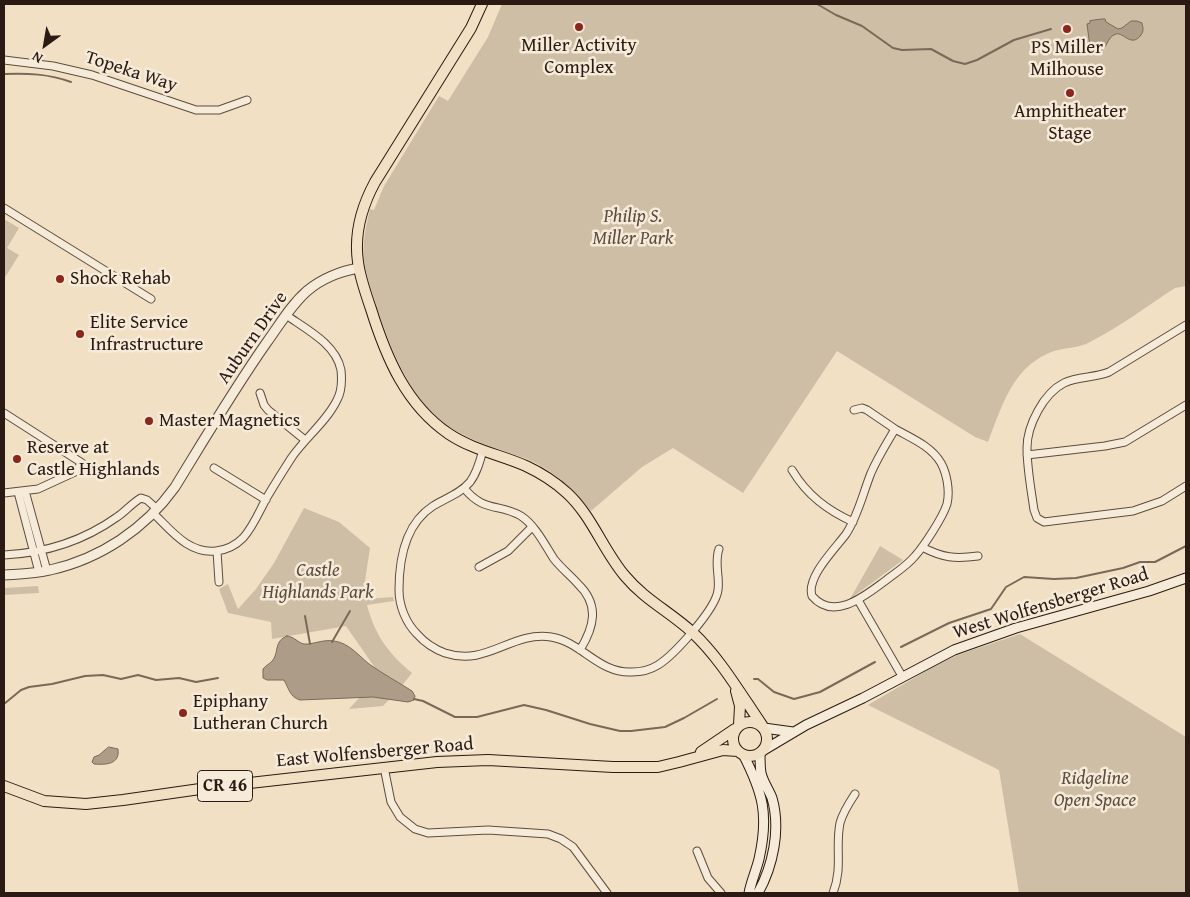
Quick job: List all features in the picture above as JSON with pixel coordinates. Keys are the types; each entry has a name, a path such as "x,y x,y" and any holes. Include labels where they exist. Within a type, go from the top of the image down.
{"main road":[{"path":"482,4 468,32 371,189 364,207 357,248 359,268 377,328 386,352 404,388 421,409 442,428 461,441 533,469 560,487 584,513 617,566 629,581 641,593 692,632 719,662 763,726 768,739 762,752 761,773 772,799 775,827 772,856 758,893"},
{"name":"Auburn Drive","path":"4,575 43,572 80,561 101,552 123,539 155,511 175,487 248,370 300,298 315,285 331,276 359,268"},
{"name":"West Wolfensberger Road","path":"762,752 793,732 872,694 902,676 954,650 1016,628 1156,589 1186,578"},
{"path":"732,681 740,706 733,741 756,780 763,808 761,851 749,893"},
{"path":"737,727 750,721 763,726 793,732"},
{"name":"East Wolfensberger Road","path":"692,758 737,727"},
{"name":"East Wolfensberger Road","path":"4,786 44,800 91,804 214,787 440,761 488,760 639,767 679,762 723,750 740,753"},
{"path":"740,753 752,756 762,752"}],"street":[{"name":"Topeka Way","path":"4,60 53,66 92,75 196,110 219,110 247,100"},
{"path":"4,208 151,299"},
{"path":"4,555 42,551 67,544 92,533 117,517 141,498 147,500 184,543 203,551 216,551 229,547 244,536 291,459 336,403 340,391 341,370 330,348 286,315"},
{"path":"1186,325 1109,372 1069,381 1056,388 1045,399 1036,416 1028,440 1027,455 1034,510 1037,518 1044,522 1133,511 1162,501 1186,486"},
{"path":"260,393 268,410 306,440"},
{"path":"1027,455 1125,442 1186,405"},
{"path":"854,410 862,408 867,410 895,429 916,440 934,454 945,471 948,493 947,504 922,547 908,563 858,600 840,606 826,606 815,600 810,592 810,587 819,570 848,532 876,463 895,429"},
{"path":"4,413 82,463 75,472 38,489 4,493"},
{"path":"483,450 475,474 464,488 452,497 433,506 422,515 406,538 403,550 399,596 404,615 420,638 448,654 463,656 485,654 514,642 536,637 557,639 580,650 612,670 642,671 662,662 708,613 718,596 719,585 716,563 719,549"},
{"path":"214,468 266,500"},
{"path":"792,470 798,480 824,507 853,522"},
{"path":"464,488 481,504 512,512 523,518 532,526 563,570 582,588 591,604 593,619 592,626 580,650"},
{"path":"22,492 42,551 43,572"},
{"path":"22,492 34,552 43,572"},
{"path":"479,567 508,551 532,526"},
{"path":"922,547 939,556 954,558 978,556"},
{"path":"216,551 218,582"},
{"path":"858,600 902,676"},
{"path":"384,767 391,802 400,817 415,829 428,832 488,830 548,834 561,839 573,847 607,893"},
{"path":"833,893 839,877 841,821 844,811 855,794"},
{"path":"697,851 708,878 721,893"}],"green space":[{"name":"Philip S. Miller Park","path":"502,4 1186,4 1186,286 1175,288 1123,323 1090,342 1054,351 1036,360 1017,379 1010,390 988,442 975,437 837,351 743,493 673,448 642,467 591,511 570,488 537,463 464,436 440,420 427,407 415,392 396,358 376,305 365,267 364,242 370,209 374,210 384,186 439,96 448,101 488,37"},
{"path":"4,219 19,228 7,248 19,255 4,279"},
{"name":"Castle Highlands Park","path":"304,508 339,522 370,548 365,581 366,599 393,597 394,601 367,605 370,616 383,643 412,673 383,706 349,709 380,675 346,626 272,639 271,622 228,613 219,589 228,584 238,609 256,589 274,563"},
{"path":"880,546 903,560 850,599"},
{"path":"38,586 39,593 4,595 4,588"},
{"name":"Ridgeline Open Space","path":"1020,634 1186,737 1186,893 1019,893 999,770 868,705 957,655"}],"shaded area":[{"path":"1105,19 1106,22 1118,29 1131,21 1137,21 1142,23 1143,32 1134,40 1116,34 1110,38 1103,49 1096,53 1090,47 1087,24 1090,21"},
{"path":"287,636 304,644 330,641 344,644 374,668 412,691 415,696 414,700 408,702 373,697 297,699 290,692 284,680 267,680 263,678 263,669 275,657 278,643"},
{"path":"109,747 118,749 115,761 108,764 94,764 92,762 94,757"}],"waterway":[{"path":"817,4 836,15 862,26 893,48 902,50 931,49 953,61 965,64 977,60 1014,40 1051,29"},
{"path":"4,93 4,74 55,77 71,82"},
{"path":"901,647 949,623 991,609 1006,587 1024,577 1076,578 1123,568 1140,562 1155,562 1186,546"},
{"path":"332,642 350,611"},
{"path":"305,616 310,644"},
{"path":"754,679 758,679 774,692 794,699 820,692 875,662"},
{"path":"4,704 21,690 29,687 85,676 103,675 121,679 138,675 156,680 179,678 196,682 218,678"},
{"path":"414,699 423,701 455,717 477,717 524,705 620,731 665,727 717,699"}],"place":[{"name":"Miller Activity Complex","path":"579,27"},
{"name":"PS Miller Milhouse","path":"1067,29"},
{"name":"Amphitheater Stage","path":"1070,93"},
{"name":"Shock Rehab","path":"60,279"},
{"name":"Elite Service Infrastructure","path":"80,334"},
{"name":"Master Magnetics","path":"149,421"},
{"name":"Reserve at Castle Highlands","path":"17,459"},
{"name":"Epiphany Lutheran Church","path":"183,713"}]}
